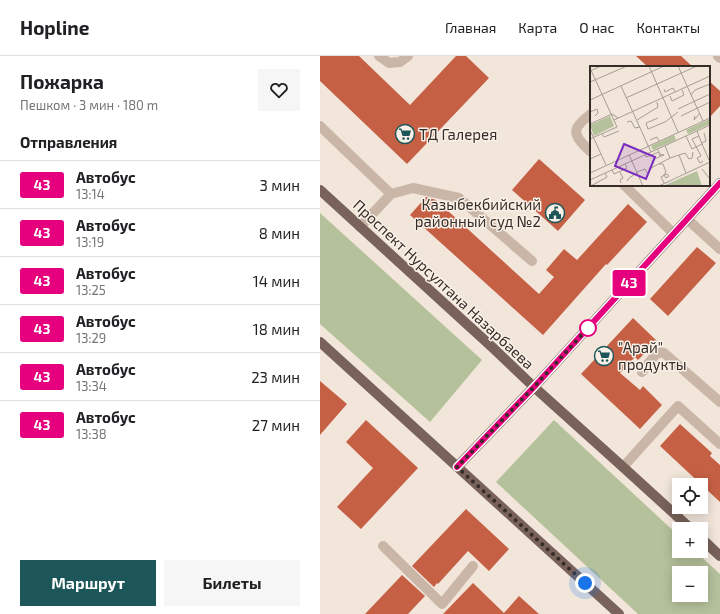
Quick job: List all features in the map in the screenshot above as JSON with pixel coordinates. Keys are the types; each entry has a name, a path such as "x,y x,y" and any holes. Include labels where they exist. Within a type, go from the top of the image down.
{"main road":[{"path":"457,467 534,387 720,183"},
{"name":"Проспект Нурсултана Назарбаева","path":"320,190 683,522"},
{"path":"320,342 619,614"},
{"path":"708,545 720,556"}],"lane":[{"path":"379,56 389,63 400,62 408,56"},
{"path":"590,115 577,128 576,133 580,141 590,151"},
{"path":"320,126 392,194"},
{"path":"625,186 674,234"},
{"path":"360,227 392,194 413,188 459,198 532,261"},
{"path":"687,219 720,249"},
{"path":"642,372 655,355 664,353 720,402"},
{"path":"624,467 678,406 720,444"},
{"path":"383,546 442,604 473,566"}],"green space":[{"path":"320,213 482,360 430,422 320,324"},
{"path":"554,420 672,530 672,558 703,558 720,574 720,614 638,614 496,482"}],"building":[{"name":"ТД Галерея","path":"320,56 359,56 410,105 456,56 466,56 489,78 407,164 320,81"},
{"path":"636,56 681,56 692,66 647,66"},
{"path":"710,82 720,91 720,106 710,117"},
{"path":"539,159 585,200 558,231 512,190"},
{"path":"426,197 436,200 539,294 554,277 546,270 564,249 577,260 628,204 647,222 607,265 606,264 543,335 410,215"},
{"path":"697,247 716,263 668,316 650,299"},
{"path":"633,318 657,341 638,360 635,357 620,373 640,390 643,386 662,405 640,429 581,374"},
{"path":"320,381 347,404 320,435"},
{"path":"366,420 418,468 361,529 337,507 373,468 346,442"},
{"path":"680,424 712,453 710,456 720,465 720,502 708,491 708,478 694,478 660,446"},
{"path":"466,509 509,549 489,571 468,551 434,587 412,566"},
{"path":"402,575 425,596 408,614 365,614"},
{"path":"473,583 504,613 519,596 539,614 443,614"}],"bus line":[{"name":"43","path":"457,467 534,387 720,183"}],"place":[{"name":"ТД Галерея","path":"405,134"},
{"name":"Казыбекбийский районный суд №2","path":"555,213"},
{"name":"\"Арай\" продукты","path":"604,356"}],"route":[{"path":"585,583 457,467 588,328"}]}
